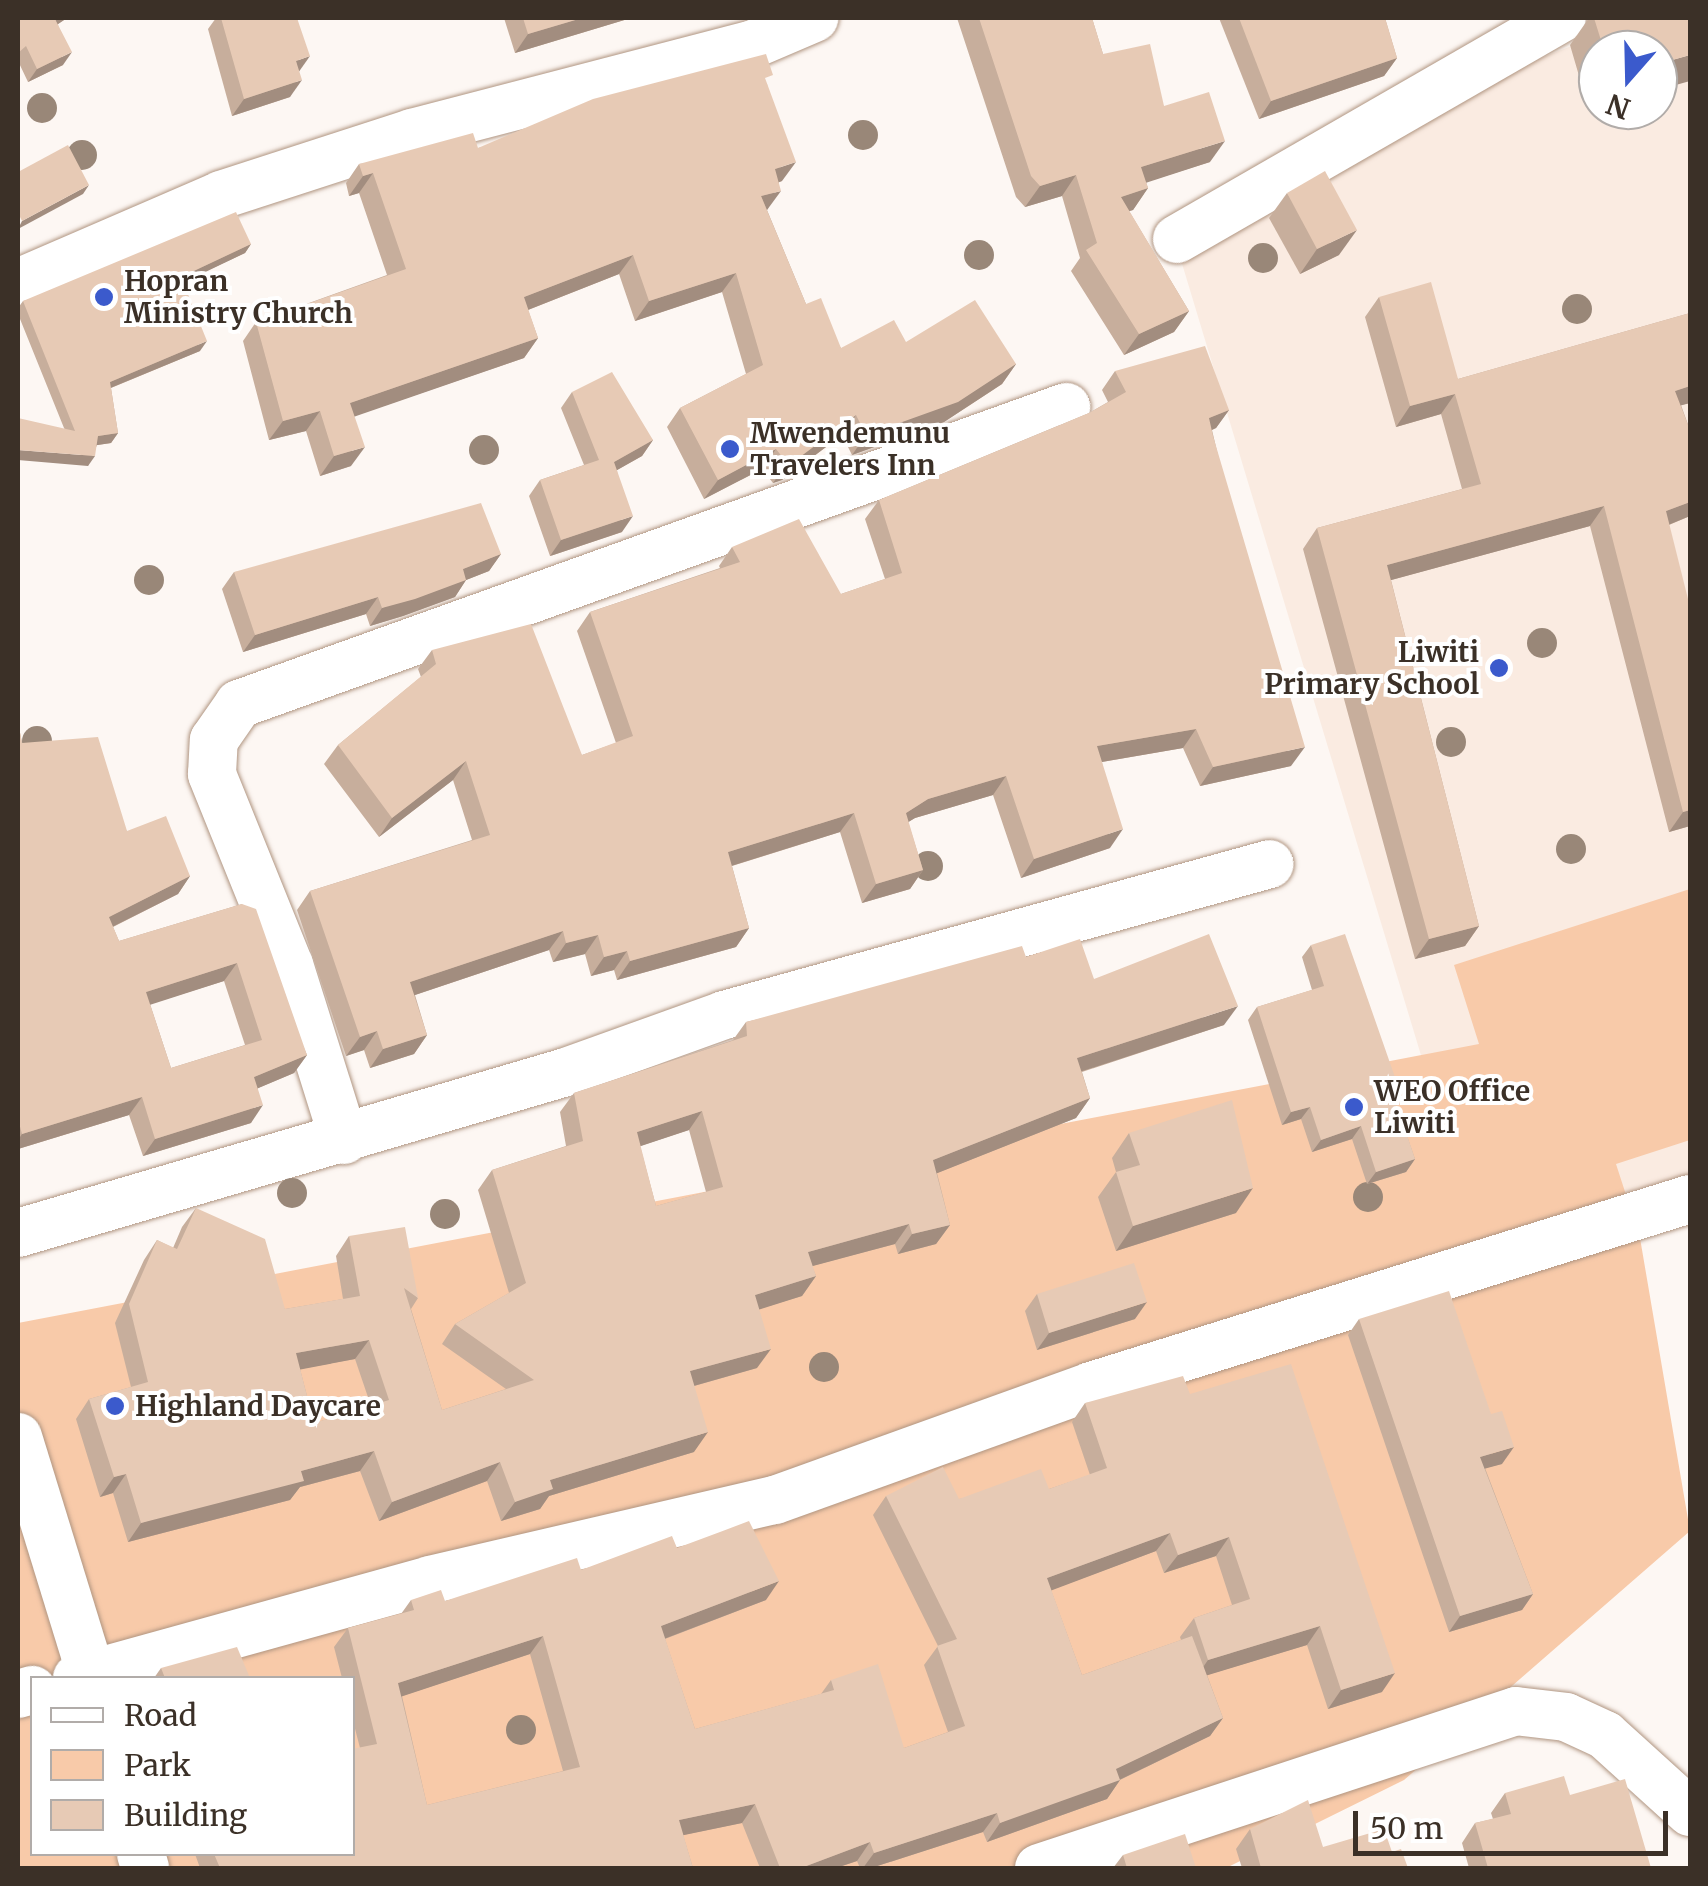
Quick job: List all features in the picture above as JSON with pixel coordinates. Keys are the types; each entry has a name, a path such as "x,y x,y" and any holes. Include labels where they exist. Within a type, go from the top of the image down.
{"street":[{"path":"18,284 221,195 412,133 750,45 814,18"},
{"path":"1177,239 1562,18"},
{"path":"344,1140 289,965 212,774 214,740 238,704 1066,407"},
{"path":"18,1232 344,1140 724,1015 1270,864"},
{"path":"90,1676 430,1580 774,1500 1091,1386 1690,1199"},
{"path":"18,1437 86,1676"},
{"path":"1040,1868 1516,1711 1566,1717 1605,1735 1690,1812"}],"shaded area":[{"name":"Liwiti Primary School","path":"1642,18 1690,18 1690,1181 1566,1218 1452,1158 1180,257 1526,64 1578,43 1578,130 1678,130 1678,30 1612,30"}],"green space":[{"path":"1690,889 1690,1140 1616,1164 1640,1238 1690,1531 1404,1780 1226,1868 18,1868 18,1323 1479,1044 1454,965"}],"building":[{"path":"18,18 58,18 55,19 72,52 37,69 26,46 18,53"},
{"path":"221,18 297,18 310,56 296,61 302,80 244,99"},
{"path":"523,18 582,18 528,34"},
{"path":"979,18 1092,18 1103,54 1150,44 1164,106 1209,92 1225,141 1141,167 1148,188 1121,197 1189,311 1139,334 1086,250 1097,243 1076,175 1040,186 1031,176"},
{"path":"1239,18 1385,18 1397,58 1271,101"},
{"path":"1594,18 1690,18 1690,55 1678,58 1678,30 1598,30"},
{"path":"766,54 773,75 765,78 796,162 775,169 781,191 761,196 806,304 821,298 841,348 894,320 906,342 975,300 1016,364 958,402 866,435 856,415 796,460 787,463 776,449 718,480 680,408 763,365 736,273 649,301 633,255 524,297 538,338 350,403 365,447 334,456 320,411 283,421 256,322 406,269 373,173 363,176 359,164 473,133 478,148 593,99"},
{"path":"68,145 89,185 22,221 18,213 18,172"},
{"path":"1325,171 1357,230 1317,249 1287,193"},
{"path":"236,212 251,244 181,277 207,341 110,382 118,433 98,436 95,456 18,450 18,418 75,431 23,301"},
{"path":"1431,282 1458,379 1690,313 1690,386 1675,391 1690,430 1690,502 1666,511 1690,607 1690,810 1683,812 1604,506 1387,565 1479,926 1429,939 1317,528 1481,484 1455,394 1410,406 1379,297"},
{"path":"1205,346 1229,410 1209,418 1213,436 1305,747 1213,767 1196,729 1097,746 1123,829 1034,859 1006,776 928,799 906,813 923,870 876,884 854,813 728,852 749,928 630,961 627,951 604,957 598,935 566,943 563,931 410,982 427,1035 383,1049 377,1031 360,1037 310,891 490,835 466,761 392,818 338,745 436,664 432,650 531,624 582,755 633,736 590,612 740,562 732,547 799,519 841,594 902,573 879,500 1089,413 1126,392 1115,371"},
{"path":"612,372 653,440 614,462 633,516 561,540 540,480 599,460 572,392"},
{"path":"481,503 501,554 463,569 466,580 382,608 378,597 255,635 234,572"},
{"path":"18,722 22,743 98,737 127,831 166,816 190,876 109,917 119,941 242,904 256,909 307,1055 254,1077 263,1105 155,1139 142,1097 22,1134 18,1119","holes":["237,963 262,1040 171,1068 146,992"]},
{"path":"1209,934 1238,1006 1077,1058 1090,1098 933,1160 950,1225 912,1234 909,1224 808,1252 816,1276 755,1295 771,1349 690,1371 708,1432 550,1480 553,1489 515,1502 500,1462 392,1502 374,1451 301,1471 304,1481 141,1523 126,1474 114,1477 89,1399 148,1382 129,1304 157,1240 177,1249 196,1208 265,1239 285,1309 360,1296 349,1236 405,1227 418,1298 404,1288 442,1410 534,1380 455,1324 526,1283 492,1170 583,1141 574,1093 747,1036 746,1022 1022,946 1026,957 1080,939 1094,979","holes":["702,1111 723,1187 656,1206 637,1132","369,1340 389,1400 314,1423 296,1353"]},
{"path":"1345,934 1404,1103 1397,1105 1415,1159 1376,1172 1361,1126 1321,1140 1310,1107 1291,1112 1257,1007 1324,986 1311,945"},
{"path":"1232,1100 1253,1188 1133,1226 1116,1172 1140,1165 1129,1133"},
{"path":"1134,1263 1147,1302 1049,1333 1037,1294"},
{"path":"1449,1291 1491,1414 1502,1411 1514,1447 1480,1457 1533,1594 1460,1616 1359,1319"},
{"path":"1291,1364 1395,1673 1341,1690 1320,1626 1208,1660 1194,1618 1250,1599 1229,1537 1178,1555 1170,1533 1047,1578 1082,1675 1192,1636 1223,1718 1116,1769 1120,1780 1000,1823 997,1813 874,1853 870,1842 801,1868 780,1868 755,1804 679,1820 693,1868 220,1868 215,1856 355,1856 355,1748 377,1744 348,1628 414,1610 411,1600 441,1590 445,1601 577,1558 581,1570 672,1536 677,1548 749,1521 779,1581 661,1626 695,1729 834,1690 831,1680 878,1664 904,1748 965,1726 937,1646 957,1639 886,1496 943,1467 959,1499 1041,1469 1049,1489 1107,1468 1085,1403 1183,1376 1190,1394","holes":["543,1636 580,1767 427,1805 398,1683"]},
{"path":"237,1647 249,1676 164,1676 161,1668"},
{"path":"1564,1776 1570,1795 1625,1779 1651,1868 1488,1868 1475,1823 1511,1814 1505,1793"},
{"path":"1308,1800 1323,1847 1384,1829 1392,1852 1401,1849 1408,1868 1261,1868 1250,1829"},
{"path":"1185,1834 1196,1868 1127,1868 1123,1855"}],"place":[{"name":"Hopran Ministry Church","path":"104,297"},
{"name":"Mwendemunu Travelers Inn","path":"730,449"},
{"name":"Liwiti Primary School","path":"1499,668"},
{"name":"WEO Office Liwiti","path":"1354,1107"},
{"name":"Highland Daycare","path":"115,1406"}]}
